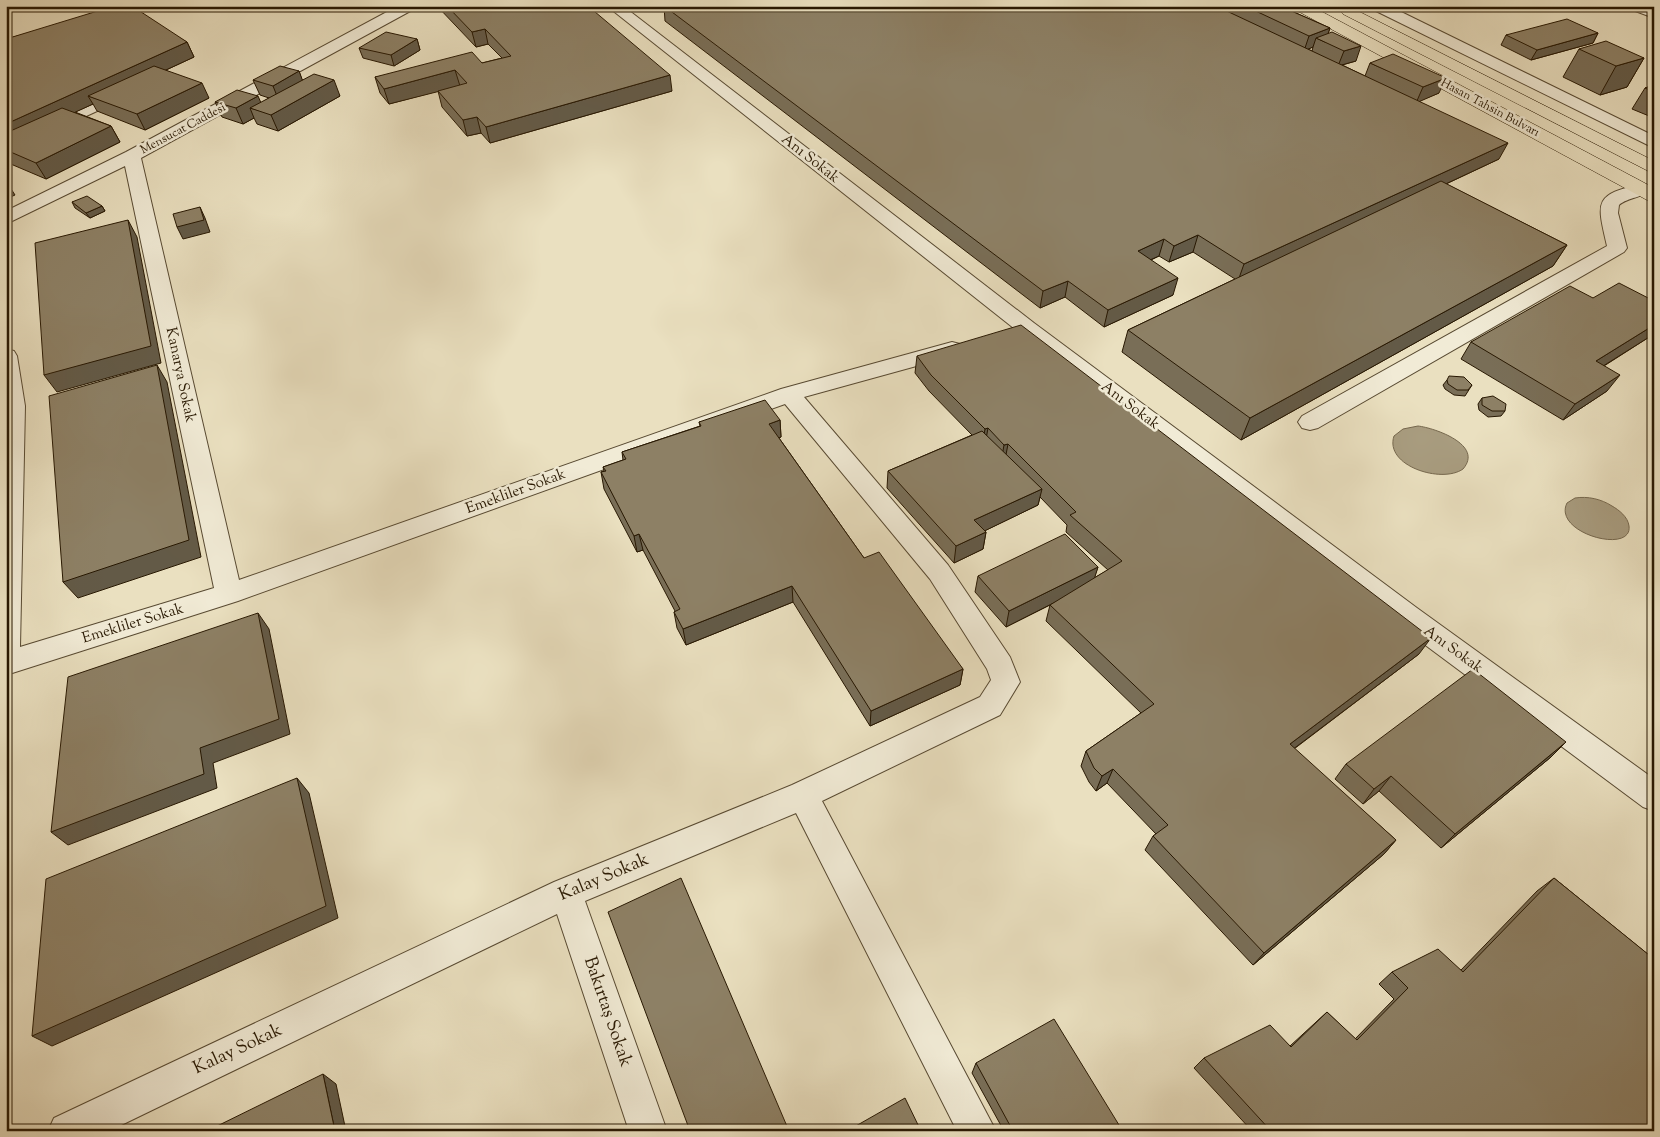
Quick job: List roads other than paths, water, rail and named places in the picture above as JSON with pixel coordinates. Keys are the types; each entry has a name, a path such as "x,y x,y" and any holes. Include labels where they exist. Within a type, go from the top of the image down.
{"main road":[{"name":"Hasan Tahsin Bulvarı","path":"1300,6 1647,192"},
{"name":"Hasan Tahsin Bulvarı","path":"1339,6 1654,168"}],"street":[{"name":"Mensucat Caddesi","path":"6,218 132,156 410,6"},
{"name":"Anı Sokak","path":"614,6 1027,328 1407,616 1654,797"},
{"path":"1377,6 1654,143"},
{"path":"1635,6 1654,14"},
{"path":"6,148 147,82"},
{"name":"Kanarya Sokak","path":"132,156 229,594"},
{"path":"1310,422 1617,248 1609,213 1610,203 1617,197 1647,192"},
{"path":"998,336 1027,328"},
{"name":"Emekliler Sokak","path":"6,663 229,594 789,394 970,344"},
{"path":"6,356 14,406 6,654"},
{"name":"Kalay Sokak","path":"67,1131 566,893 803,795 990,706 1006,682 1000,665 939,572 789,394"},
{"path":"803,795 977,1131"},
{"name":"Bakırtaş Sokak","path":"566,893 648,1131"}]}
